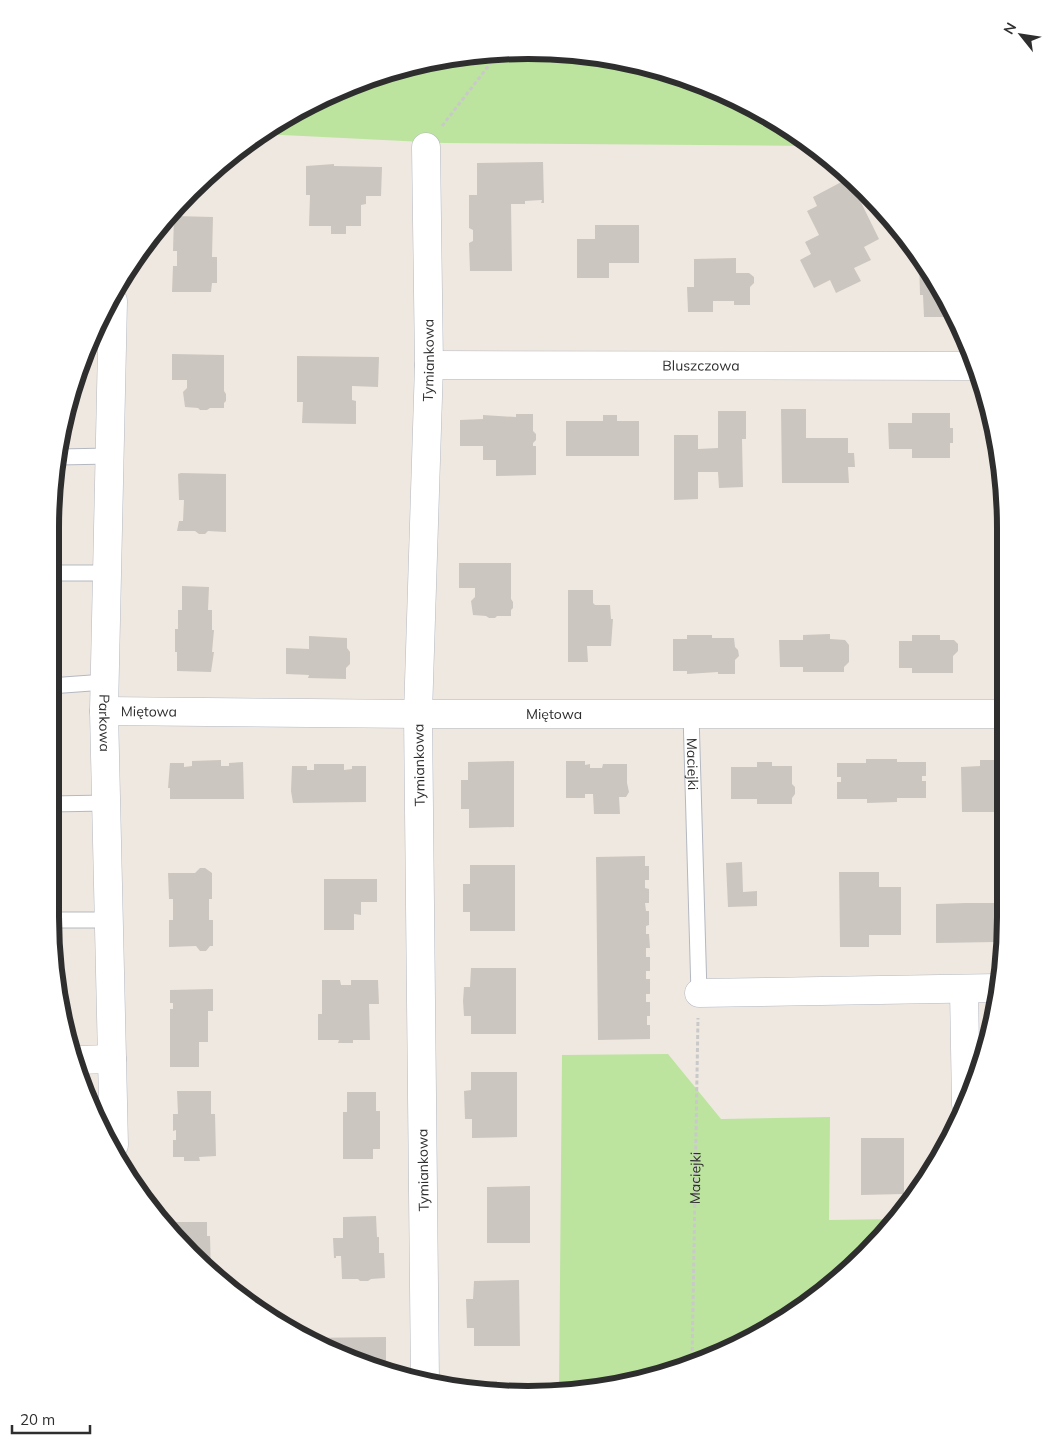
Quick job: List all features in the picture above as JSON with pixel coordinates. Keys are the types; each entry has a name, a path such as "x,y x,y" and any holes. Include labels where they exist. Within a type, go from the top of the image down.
{"street":[{"name":"Tymiankowa","path":"425,1374 418,714 429,365 426,147"},
{"name":"Parkowa","path":"110,315 104,341 110,456 104,711 114,1137"},
{"name":"Bluszczowa","path":"429,365 968,366"},
{"name":"Miętowa","path":"104,711 418,714 997,714"},
{"path":"699,993 991,988"},
{"path":"964,990 966,1086"},
{"path":"82,1060 112,1059"}],"lane":[{"path":"65,457 110,456"},
{"path":"59,573 107,573"},
{"path":"59,685 105,682"},
{"name":"Maciejki","path":"691,714 699,993"},
{"path":"59,804 106,803"},
{"path":"59,920 109,920"}],"path":[{"path":"426,147 493,60"},
{"name":"Maciejki","path":"692,1356 699,993"}],"green space":[{"path":"528,59 559,60 620,68 679,84 708,94 736,107 800,146 444,143 273,135 320,107 348,94 407,75 467,63"},
{"path":"668,1054 721,1119 830,1117 829,1220 887,1219 860,1249 814,1289 789,1307 736,1338 708,1351 649,1370 620,1377 559,1385 562,1055"}],"building":[{"path":"543,162 544,203 541,203 542,200 525,201 525,204 511,204 512,271 470,271 469,243 473,241 473,230 469,228 469,195 477,195 477,163"},
{"path":"334,164 334,166 382,167 381,196 366,196 366,204 361,205 361,226 346,226 346,234 331,234 331,226 309,226 310,195 306,195 306,166"},
{"path":"843,181 856,192 879,239 864,247 871,260 854,268 861,281 836,293 830,280 814,288 800,260 811,254 805,242 819,235 807,211 817,206 813,197"},
{"path":"178,216 213,217 212,257 217,257 217,283 212,283 211,292 172,292 173,266 177,266 177,251 173,251 174,220"},
{"path":"595,225 639,225 639,263 609,263 609,278 577,278 577,239 595,239"},
{"path":"736,258 736,273 749,273 754,277 754,283 750,287 750,305 734,305 734,301 713,301 713,312 688,312 687,287 694,287 694,259"},
{"path":"919,269 947,317 924,317 923,295 920,295"},
{"path":"172,354 224,355 224,391 226,401 224,408 200,410 198,408 185,407 183,392 187,388 187,380 172,380"},
{"path":"297,356 379,357 378,387 352,386 352,400 356,401 356,424 302,423 303,402 297,402"},
{"path":"781,409 806,409 806,438 848,438 848,453 854,453 855,467 848,467 849,483 782,483"},
{"path":"718,411 746,411 746,439 742,439 743,487 719,488 718,472 698,472 698,499 674,500 674,435 698,435 698,449 718,448"},
{"path":"912,413 950,413 953,443 950,443 950,458 912,458 912,449 889,449 888,423 912,423"},
{"path":"516,414 533,414 533,431 536,434 533,446 536,446 536,475 496,476 496,460 483,460 483,446 460,446 460,420 483,419 483,415 516,417"},
{"path":"603,415 617,415 617,421 639,421 639,456 566,456 566,421 603,421"},
{"path":"178,474 226,474 226,532 208,531 205,534 199,534 195,531 177,531 179,521 183,521 184,500 179,500"},
{"path":"459,563 511,563 511,599 513,608 511,616 489,618 473,615 471,601 475,597 475,588 459,588"},
{"path":"182,586 209,587 208,610 212,610 212,630 214,630 212,652 214,652 211,672 177,671 175,629 178,629 178,610 182,610"},
{"path":"568,590 593,590 593,603 595,605 610,605 611,619 613,619 611,646 587,646 588,662 568,662"},
{"path":"830,634 830,639 845,640 849,645 849,662 844,667 844,672 803,672 803,667 780,667 779,640 803,640 803,635"},
{"path":"687,635 712,635 712,638 734,638 739,656 735,660 735,674 718,674 718,672 687,674 687,671 673,671 673,639 687,639"},
{"path":"912,635 940,635 940,640 954,640 958,644 958,651 953,656 953,673 912,673 912,668 899,668 899,641 912,641"},
{"path":"309,636 347,638 350,664 346,668 346,679 308,678 309,675 286,674 286,648 309,649"},
{"path":"866,759 897,759 897,762 926,762 926,776 922,776 922,781 926,781 926,798 897,798 897,802 867,803 867,799 837,799 837,782 841,782 841,777 837,777 837,763 866,763"},
{"path":"221,760 221,766 229,766 229,763 243,762 244,799 170,799 170,788 168,788 170,763 184,763 184,767 192,766 192,761"},
{"path":"980,760 997,760 997,812 962,812 961,767 980,766"},
{"path":"514,761 514,827 469,828 469,809 461,809 461,780 468,780 468,762"},
{"path":"566,761 585,761 585,765 590,764 590,768 602,768 603,764 627,764 629,792 626,797 619,797 620,814 594,814 593,794 585,794 585,798 566,798"},
{"path":"757,762 772,762 772,766 792,766 792,784 795,787 795,794 792,798 792,804 757,804 757,799 731,799 731,767 757,767"},
{"path":"314,764 344,764 344,770 352,769 352,766 366,766 366,802 293,803 291,791 292,766 307,766 307,770 314,770"},
{"path":"645,856 645,866 649,866 649,880 645,880 645,888 649,889 649,903 645,903 646,911 649,911 649,925 646,926 646,934 649,934 650,948 646,948 646,957 650,957 650,971 646,971 646,979 650,979 650,994 646,994 646,1002 650,1002 650,1016 647,1016 647,1025 650,1025 650,1039 598,1040 596,857"},
{"path":"742,862 743,892 757,891 757,906 728,907 726,863"},
{"path":"470,865 515,865 515,931 470,931 470,912 463,912 463,884 470,884"},
{"path":"200,868 205,868 212,873 212,899 209,899 209,920 213,920 213,946 210,946 206,951 200,951 196,946 169,947 169,920 173,920 173,899 169,899 168,873 195,873"},
{"path":"839,872 879,872 879,887 901,887 901,935 869,935 869,947 840,947"},
{"path":"324,879 377,879 377,902 361,902 361,915 354,914 354,930 324,930"},
{"path":"996,903 996,942 936,943 936,904"},
{"path":"471,968 516,968 516,1034 471,1034 471,1016 464,1016 463,1001 464,987 470,987"},
{"path":"322,980 340,980 341,985 351,985 351,980 378,980 379,1004 369,1004 370,1040 353,1040 353,1043 338,1043 339,1040 318,1040 318,1014 322,1014"},
{"path":"213,989 213,1011 208,1011 208,1042 199,1042 199,1067 170,1067 170,1009 173,1009 173,1003 170,1003 170,990"},
{"path":"471,1072 517,1072 517,1137 472,1138 472,1119 465,1119 464,1091 471,1090"},
{"path":"177,1091 211,1091 211,1114 215,1114 216,1156 199,1157 200,1161 184,1161 184,1157 173,1157 173,1140 176,1140 176,1130 173,1131 173,1114 178,1114"},
{"path":"347,1092 376,1092 376,1111 380,1111 380,1149 373,1149 373,1159 343,1159 343,1112 347,1112"},
{"path":"861,1138 904,1138 904,1194 861,1195"},
{"path":"530,1186 530,1243 487,1243 487,1187"},
{"path":"376,1216 379,1253 384,1253 385,1278 368,1281 342,1279 341,1256 334,1258 333,1238 343,1238 343,1217"},
{"path":"175,1222 207,1222 207,1236 210,1236 211,1262 196,1249 175,1226"},
{"path":"519,1280 520,1346 474,1346 474,1328 467,1328 466,1299 473,1299 474,1281"},
{"path":"386,1337 386,1364 348,1351 320,1338"},
{"path":"497,1381 497,1385 467,1382 464,1382"}]}
